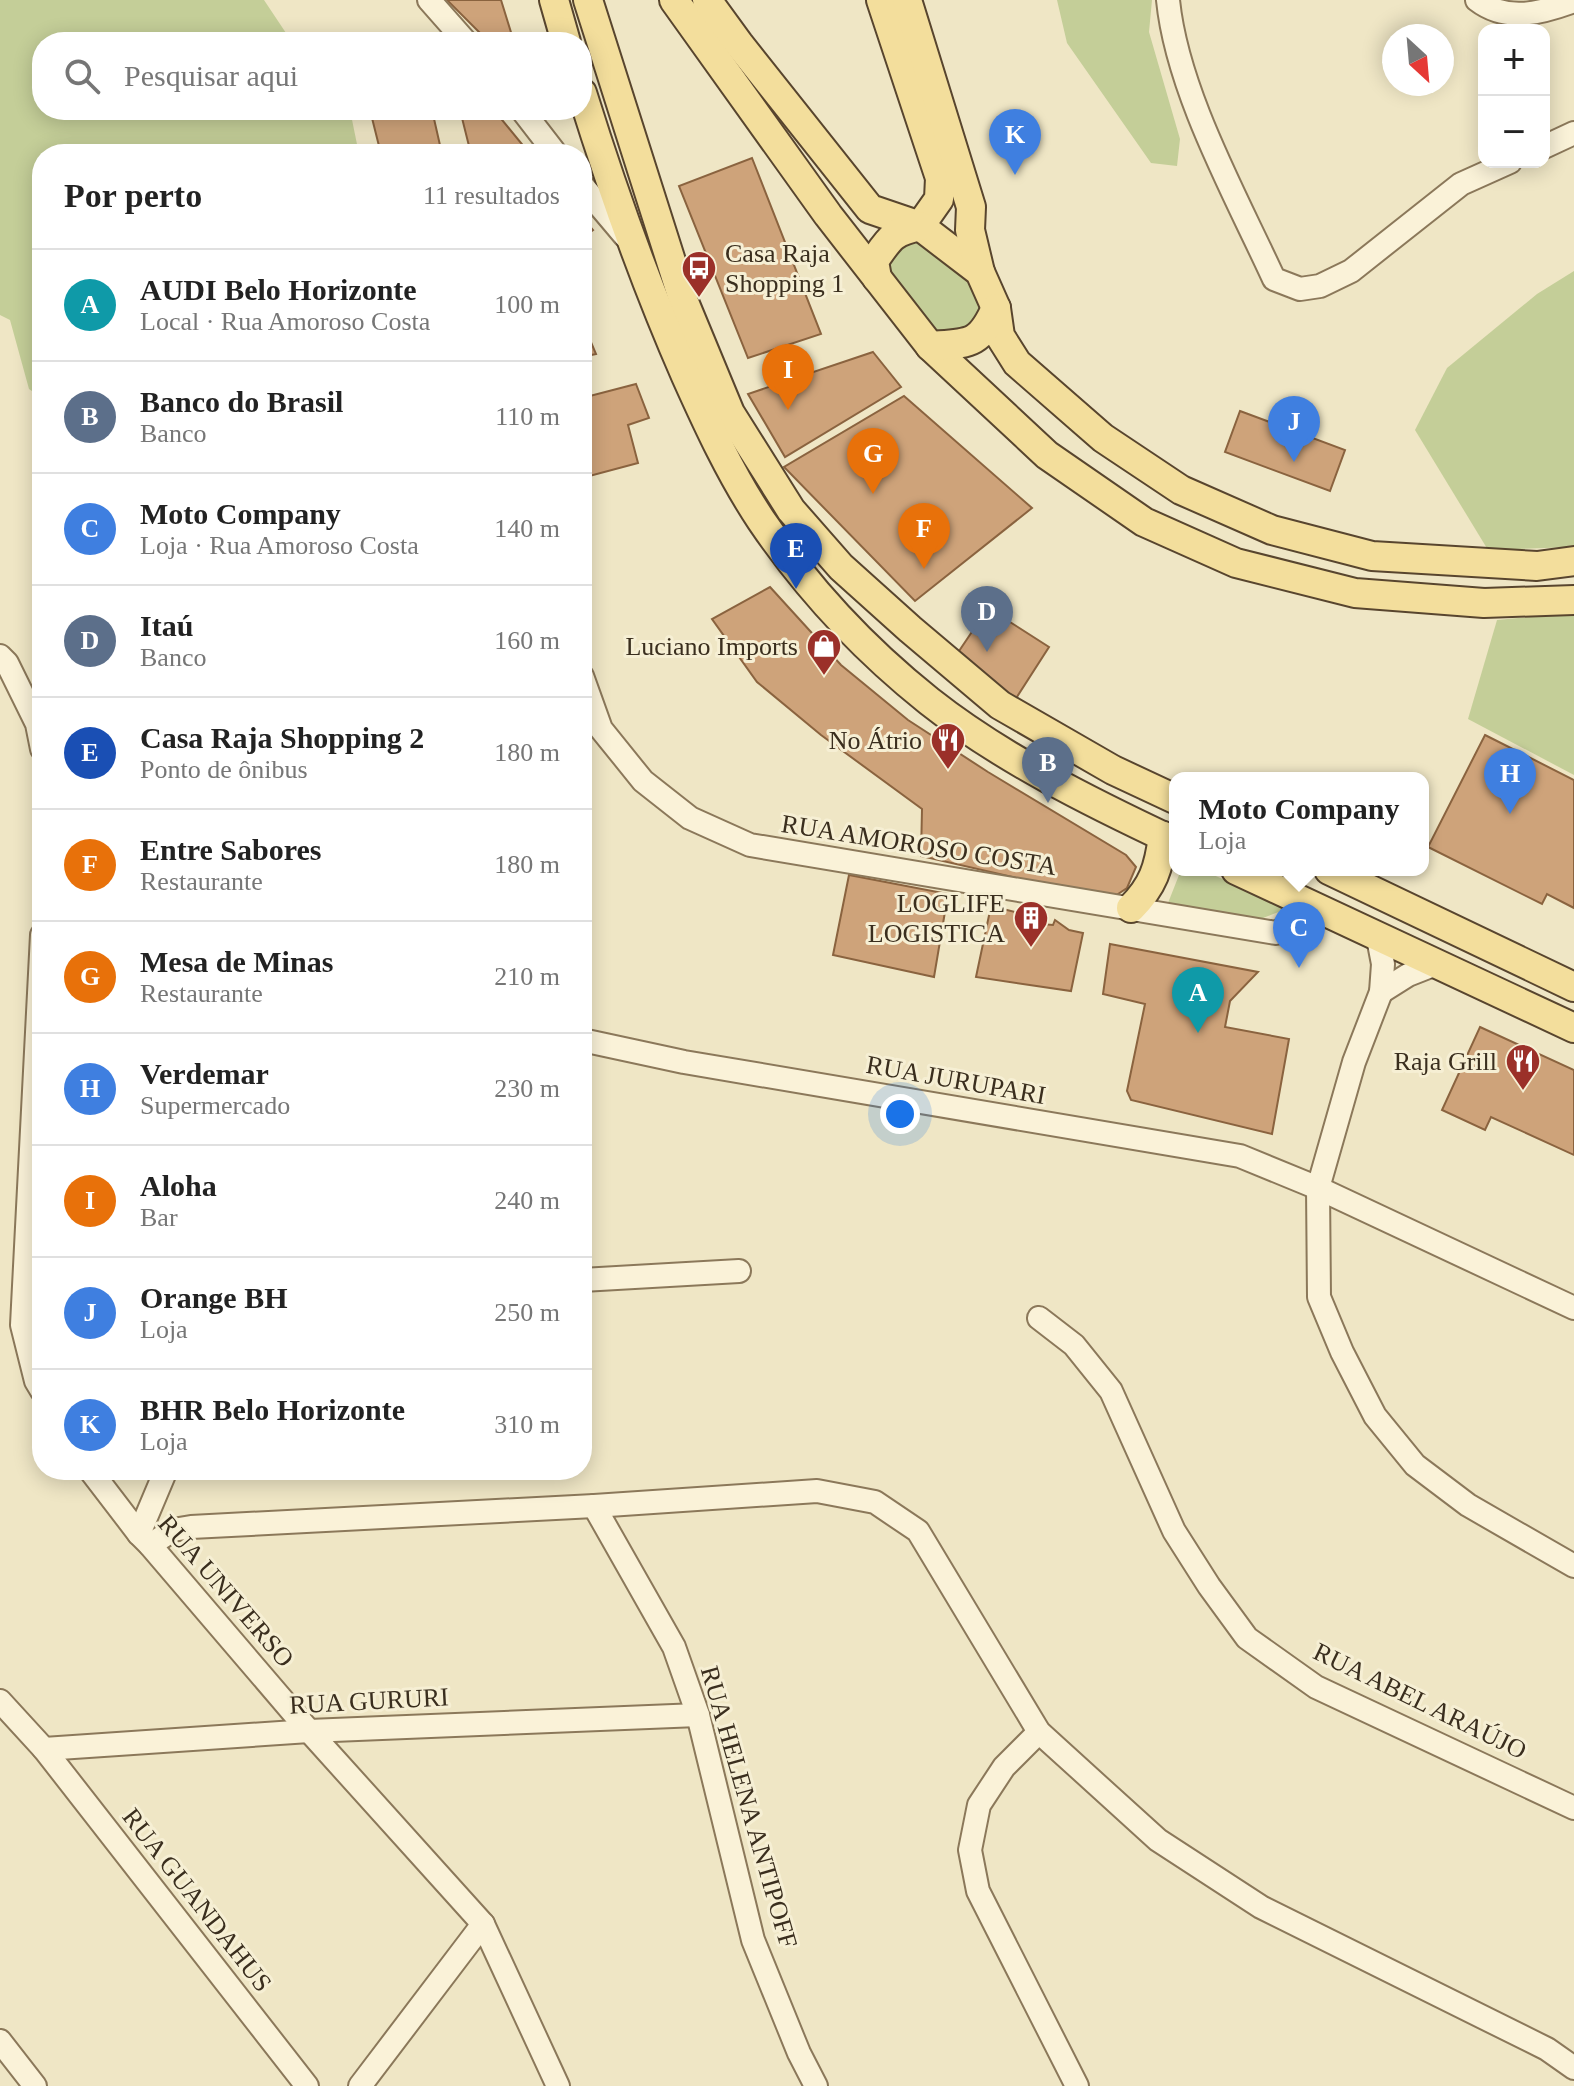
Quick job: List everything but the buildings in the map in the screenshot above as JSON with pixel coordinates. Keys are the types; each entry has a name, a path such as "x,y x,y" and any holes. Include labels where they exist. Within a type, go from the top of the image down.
{"main road":[{"path":"554,0 563,32"},
{"path":"588,0 684,302 730,413 791,510 841,567 1000,705 1113,770 1169,796"},
{"path":"674,0 828,215 930,346 1047,455 1144,522 1236,563 1355,593 1484,603 1574,600"},
{"path":"707,0 870,209 920,226 980,272"},
{"path":"877,278 874,261 887,242 896,231 920,226 939,199 940,178 897,11"},
{"path":"897,11 971,207 970,230 980,272 996,308 1000,336 1017,363 1103,438 1181,490 1272,530 1372,556 1537,566 1574,561"},
{"path":"586,120 589,144"},
{"path":"592,157 713,436 760,519 813,589 883,661 931,702 1037,771 1169,839 1149,891 1131,908"},
{"path":"930,346 975,340 987,328 996,308"},
{"path":"1249,876 1574,1028"},
{"path":"1342,876 1574,987"}],"street":[{"path":"429,0 457,32"},
{"path":"1168,0 1171,29 1204,127 1274,279 1300,289 1320,286 1351,271 1461,184 1497,168"},
{"path":"1477,0 1509,14 1541,14 1574,1"},
{"path":"530,120 548,144"},
{"path":"1550,144 1574,133"},
{"path":"592,197 630,241"},
{"path":"0,656 7,663 32,714"},
{"name":"RUA AMOROSO COSTA","path":"592,704 601,729 643,781 690,818 750,845 1276,933 1318,909"},
{"path":"1378,938 1383,964 1381,992 1354,1062 1318,1188 1319,1297 1342,1352 1375,1416 1415,1465 1468,1505 1574,1566"},
{"path":"1381,992 1408,975 1436,964"},
{"name":"RUA JURUPARI","path":"592,1042 684,1062 1240,1156 1318,1188 1574,1308"},
{"path":"32,1130 22,1325 32,1365"},
{"path":"592,1279 739,1271"},
{"name":"RUA ABEL ARAÚJO","path":"1039,1318 1074,1345 1111,1391 1174,1531 1247,1638 1316,1687 1574,1808"},
{"name":"RUA UNIVERSO","path":"98,1480 145,1540 309,1731 483,1924 558,2086"},
{"path":"145,1540 163,1480"},
{"path":"145,1540 191,1527 817,1491 875,1502 918,1531 1039,1732 1158,1840 1261,1907 1547,2049 1574,2068"},
{"name":"RUA HELENA ANTIPOFF","path":"594,1506 674,1647 698,1715 753,1940 799,2053 816,2086"},
{"name":"RUA GUANDAHUS","path":"0,1701 44,1749 307,2086"},
{"name":"RUA GURURI","path":"44,1749 309,1731 698,1715"},
{"path":"1039,1732 1004,1767 979,1805 970,1850 978,1891 1077,2086"},
{"path":"360,2086 483,1924"},
{"path":"0,2041 33,2085"}],"green space":[{"path":"0,0 264,0 285,32 32,32 32,120 352,120 357,144 32,144 32,391 10,320 0,315"},
{"path":"1057,0 1152,0 1149,32 1180,139 1177,166 1151,163 1067,43"},
{"path":"899,240 925,241 973,284 983,302 980,320 951,336 932,330 890,272 886,260"},
{"path":"1574,271 1574,547 1488,550 1415,430 1447,368 1537,294"},
{"path":"1574,613 1574,775 1468,719 1497,620"},
{"path":"1179,876 1216,876 1289,908 1258,920 1168,903"}],"place":[{"name":"BHR Belo Horizonte","path":"1015,175"},
{"name":"Casa Raja Shopping 1","path":"699,299"},
{"name":"Aloha","path":"788,410"},
{"name":"Orange BH","path":"1294,462"},
{"name":"Mesa de Minas","path":"873,494"},
{"name":"Entre Sabores","path":"924,569"},
{"name":"Casa Raja Shopping 2","path":"796,589"},
{"name":"Itaú","path":"987,652"},
{"name":"Luciano Imports","path":"824,677"},
{"name":"No Átrio","path":"948,771"},
{"name":"Banco do Brasil","path":"1048,803"},
{"name":"Verdemar","path":"1510,814"},
{"name":"LOGLIFE LOGISTICA","path":"1031,949"},
{"name":"Moto Company","path":"1299,968"},
{"name":"AUDI Belo Horizonte","path":"1198,1033"},
{"name":"Raja Grill","path":"1523,1092"}]}
